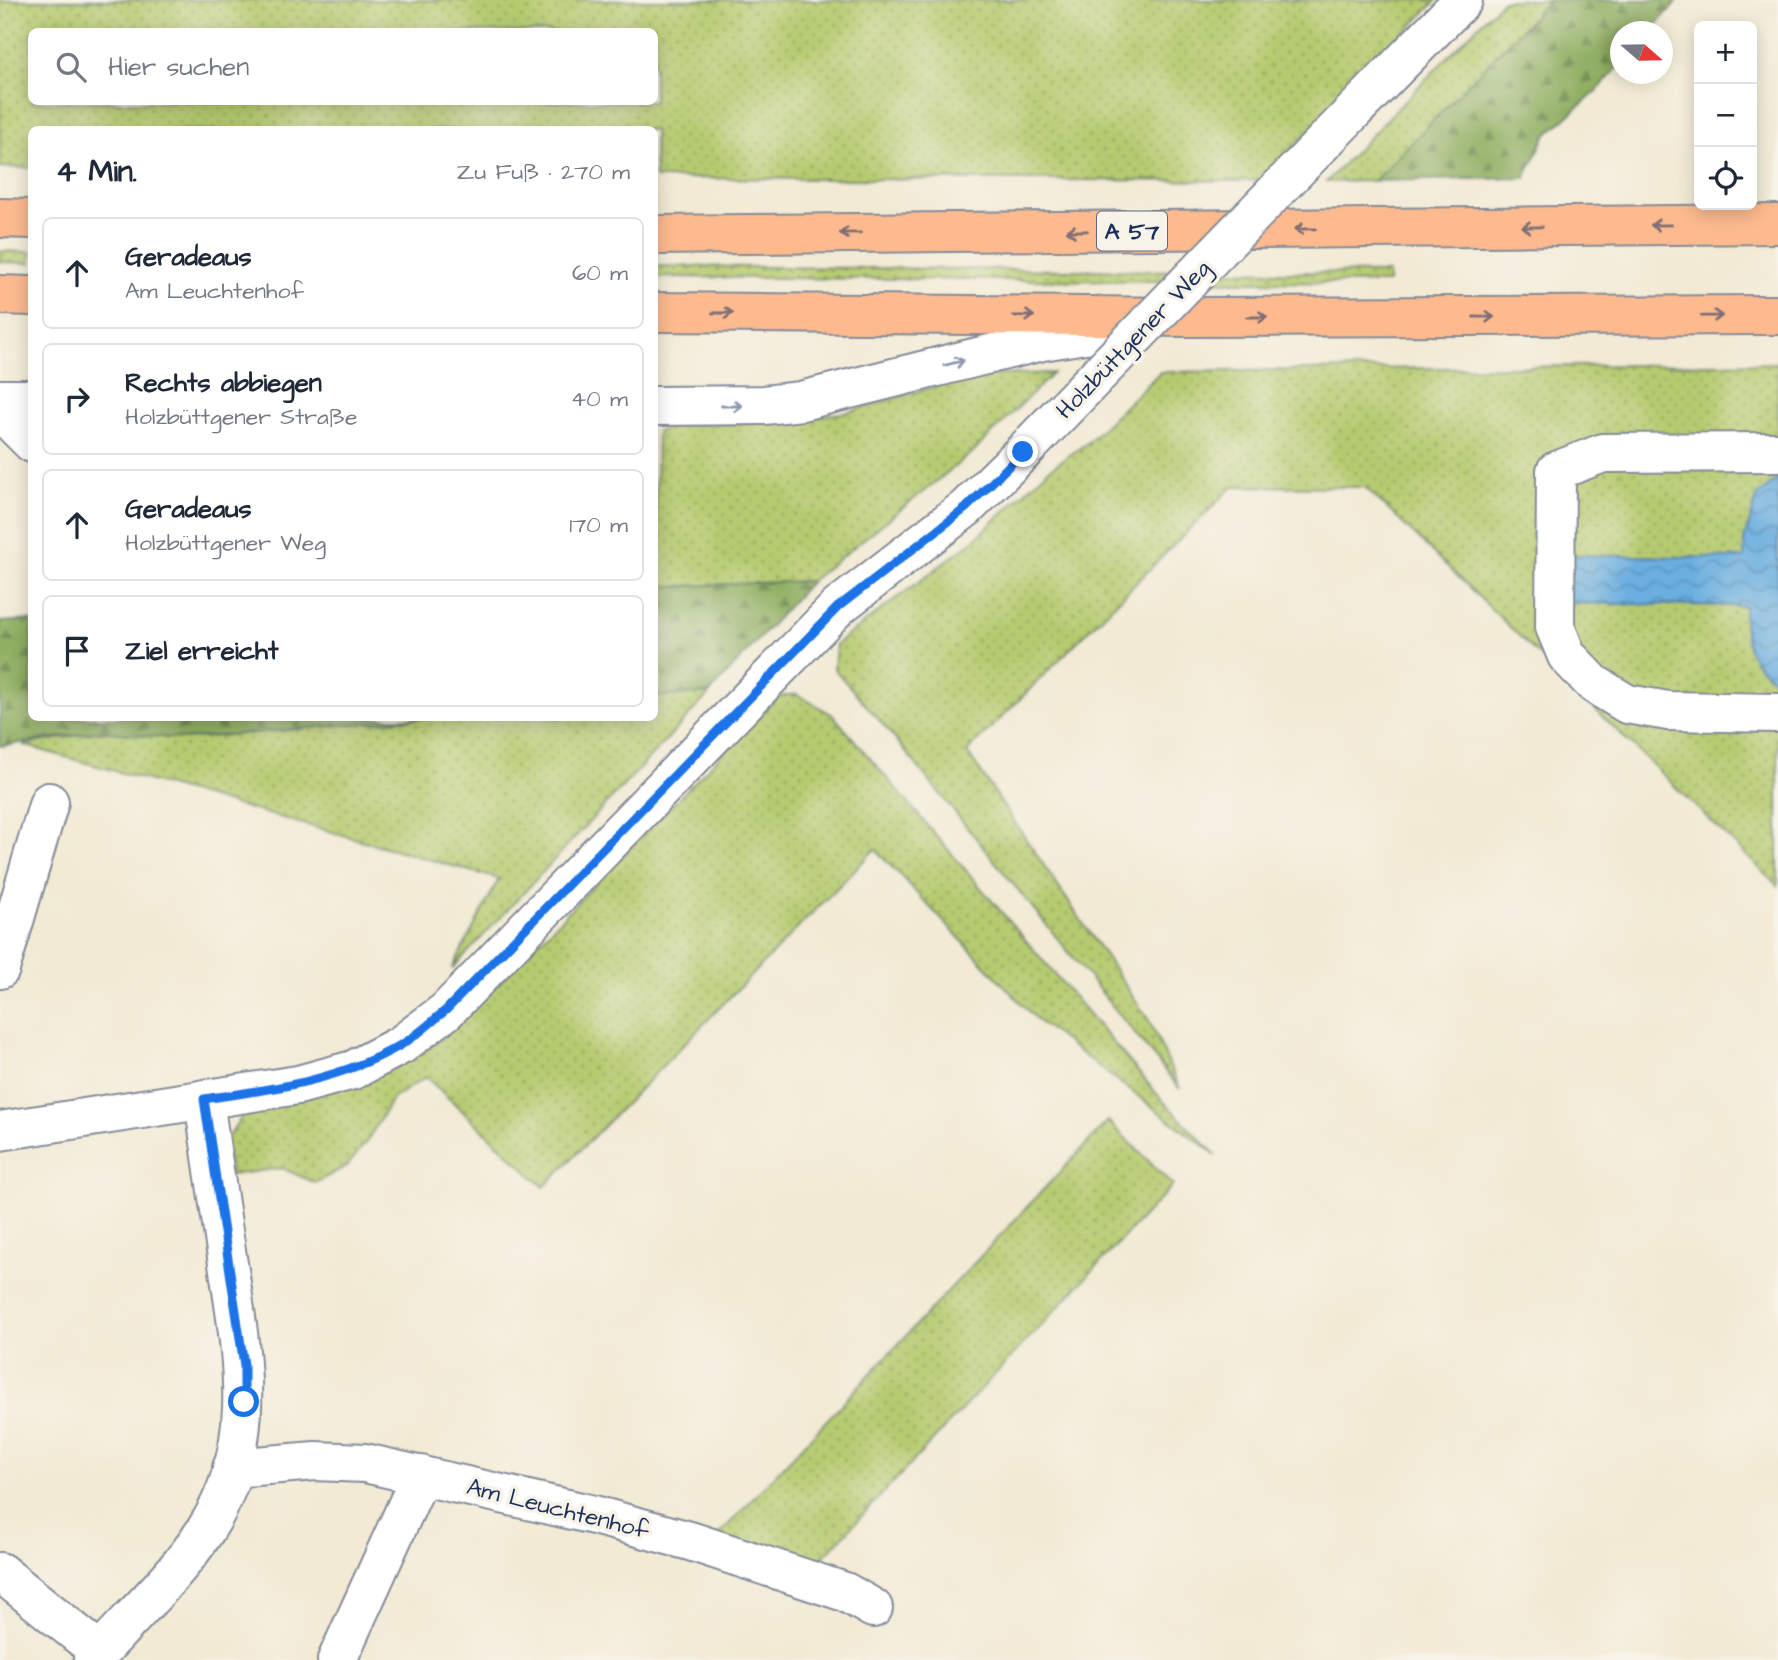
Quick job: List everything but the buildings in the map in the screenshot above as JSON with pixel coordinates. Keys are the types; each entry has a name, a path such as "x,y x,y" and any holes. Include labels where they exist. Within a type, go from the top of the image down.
{"highway":[{"path":"0,218 28,219"},
{"name":"A 57","path":"658,235 1778,224"},
{"path":"0,295 28,296"},
{"path":"658,312 1188,317 1778,315"}],"street":[{"name":"Holzbüttgener Weg","path":"0,1131 298,1085 353,1070 401,1045 446,1010 838,607 966,508 1023,452 1462,0"},
{"path":"658,407 764,405 801,401 1042,341 1188,317"},
{"path":"0,399 28,399"},
{"path":"0,411 28,439"},
{"path":"1778,452 1603,453 1556,471 1555,627 1567,656 1594,684 1627,704 1668,711 1778,713"},
{"path":"0,969 49,802"},
{"path":"0,1572 97,1656 186,1558 206,1529 232,1468 244,1402 244,1365 204,1099"},
{"name":"Am Leuchtenhof","path":"232,1468 315,1461 353,1462 421,1475 690,1541 845,1592 873,1608"},
{"path":"337,1660 421,1475"}],"green space":[{"path":"0,0 1437,0 1260,181 658,178 658,126 28,126 28,168 0,167"},
{"path":"1503,0 1550,0 1374,181 1326,182"},
{"path":"1550,0 1679,0 1659,21 1610,21 1610,76 1545,136 1525,178 1374,181"},
{"path":"0,251 28,252 28,263 0,262"},
{"path":"658,266 1388,273 1388,283 658,277"},
{"path":"1778,363 1778,886 1365,487 1233,486 967,752 1150,1022 1180,1089 888,730 834,669 836,644 973,541 1048,470 1087,443 1160,372"},
{"path":"1053,373 973,452 811,581 658,587 658,431 693,424 773,423 848,412 969,376"},
{"path":"811,581 710,693 658,697 658,587"},
{"path":"28,620 28,721 388,721 183,739 101,731 0,746 0,622"},
{"path":"710,693 452,969 499,879 23,745 101,731 183,739 388,721 658,721 658,697"},
{"path":"796,694 833,715 1163,1101 1216,1155 1037,1020 875,849 544,1187 426,1077 393,1098 367,1141 347,1166 315,1183 282,1168 230,1175 226,1140 246,1110 411,1060 453,1030 777,697"},
{"path":"1108,1121 1173,1185 809,1572 714,1540"}],"water":[{"path":"1778,478 1778,682 1759,666 1749,650 1744,606 1568,603 1568,555 1744,558 1744,540 1757,497"}],"route":[{"path":"244,1402 244,1365 204,1099 298,1085 353,1070 401,1045 446,1010 794,649 838,607 966,508 1023,452"}]}
